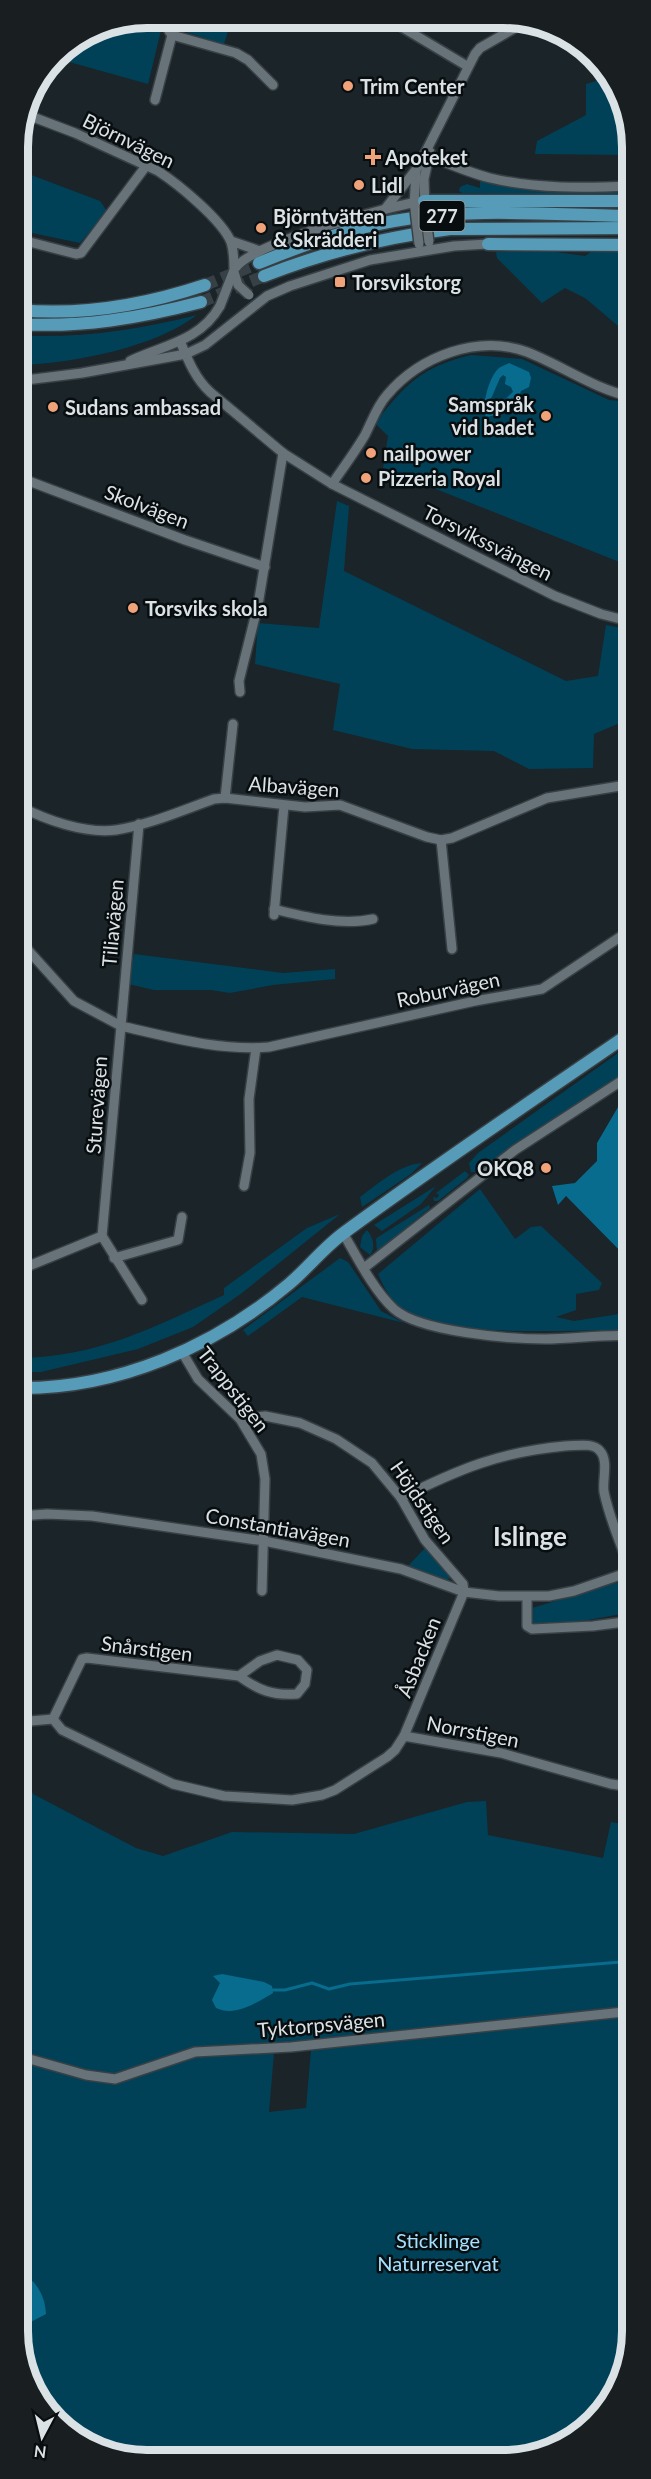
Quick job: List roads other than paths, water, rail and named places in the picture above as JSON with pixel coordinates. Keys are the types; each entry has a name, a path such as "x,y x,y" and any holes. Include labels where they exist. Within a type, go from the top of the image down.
{"main road":[{"path":"420,206 622,201"},
{"name":"277","path":"259,257 397,220 459,214 622,216"},
{"name":"277","path":"264,276 308,259 356,245 431,231 622,228"},
{"path":"488,244 622,245"},
{"path":"29,311 93,310 152,301 205,285"},
{"path":"29,324 101,323 146,316 201,302"},
{"path":"28,1389 48,1389 113,1377 182,1352 235,1324 279,1291 343,1233 622,1039"}],"street":[{"path":"155,100 172,35 170,28"},
{"path":"403,28 467,66"},
{"path":"429,246 420,206 427,155 467,66 480,48 513,29"},
{"path":"172,35 236,53 248,60 273,85"},
{"name":"Björnvägen","path":"33,117 75,133 169,178 208,213 231,241"},
{"path":"385,209 427,155"},
{"path":"427,155 475,173 515,183 566,187 622,186"},
{"path":"29,241 75,254 81,253 146,166"},
{"path":"418,166 419,248"},
{"path":"121,365 180,341 204,328 220,306 235,267 248,256 259,257 331,225 385,209 420,206"},
{"path":"231,241 259,257"},
{"path":"231,241 238,285 249,295 267,296"},
{"path":"29,380 82,373 186,354 205,345 267,296 330,272 429,246 488,244"},
{"name":"Torsvikssvängen","path":"180,341 201,383 210,392 283,453 332,484 555,596 622,619"},
{"path":"332,484 352,457 387,394 422,365 448,353 465,348 495,346 526,352 595,385 622,394"},
{"path":"240,692 239,681 265,567 283,453"},
{"name":"Skolvägen","path":"29,481 185,540 265,567"},
{"path":"225,798 233,724"},
{"path":"452,949 441,840 452,838 547,798 622,786"},
{"name":"Albavägen","path":"29,811 87,828 115,830 214,799 225,798 284,806 340,805 441,840"},
{"path":"284,806 274,912 360,922 373,919"},
{"name":"Tiliavägen","path":"121,1026 139,824"},
{"name":"Roburvägen","path":"121,1026 206,1045 256,1048 333,1034 475,1000 542,988 622,936"},
{"path":"29,951 75,1001 121,1026"},
{"name":"Sturevägen","path":"102,1236 113,1139 117,1055 121,1026"},
{"path":"244,1186 250,1153 249,1099 256,1048"},
{"path":"364,1268 515,1150 622,1080"},
{"path":"114,1258 178,1240 182,1217"},
{"path":"343,1233 385,1300 396,1311 414,1321 434,1326 544,1339 622,1336"},
{"path":"28,1266 102,1236 142,1300"},
{"name":"Trappstigen","path":"182,1352 198,1379 240,1419 261,1454 265,1479 262,1591"},
{"name":"Höjdstigen","path":"240,1419 265,1416 300,1423 318,1430 372,1463 401,1498 425,1540 459,1578 464,1592"},
{"path":"401,1498 456,1472 496,1457 534,1449 589,1445 600,1450 603,1458 604,1491 614,1529 622,1548"},
{"name":"Constantiavägen","path":"28,1515 92,1516 264,1541 401,1569 464,1592 527,1598 574,1591 622,1575"},
{"name":"Åsbacken","path":"404,1736 464,1592"},
{"path":"527,1598 527,1626 532,1629 622,1622"},
{"name":"Snårstigen","path":"53,1719 82,1659 238,1676 257,1689 279,1695 297,1694 305,1684 307,1671 298,1660 277,1655 260,1661 238,1676"},
{"path":"28,1721 53,1719"},
{"name":"Norrstigen","path":"53,1719 62,1730 173,1784 224,1796 257,1800 291,1800 322,1795 335,1790 387,1757 395,1750 404,1736 501,1754 622,1786"},
{"name":"Tyktorpsvägen","path":"28,2059 86,2075 115,2079 195,2052 291,2047 622,2012"}],"waterway":[{"path":"272,1990 285,1990 312,1983 329,1989 350,1984 622,1962"}],"tunnel":[{"path":"205,285 259,263"},
{"path":"201,302 264,276"}],"place":[{"name":"Trim Center","path":"348,86"},
{"name":"Apoteket","path":"373,157"},
{"name":"Lidl","path":"359,185"},
{"name":"Björntvätten & Skrädderi","path":"261,228"},
{"name":"Torsvikstorg","path":"340,282"},
{"name":"Sudans ambassad","path":"53,407"},
{"name":"Samspråk vid badet","path":"546,416"},
{"name":"nailpower","path":"371,453"},
{"name":"Pizzeria Royal","path":"366,478"},
{"name":"Torsviks skola","path":"133,608"},
{"name":"OKQ8","path":"546,1168"}],"district":[{"name":"Islinge","path":"530,1536"}],"park label":[{"name":"Sticklinge Naturreservat","path":"438,2252"}]}
